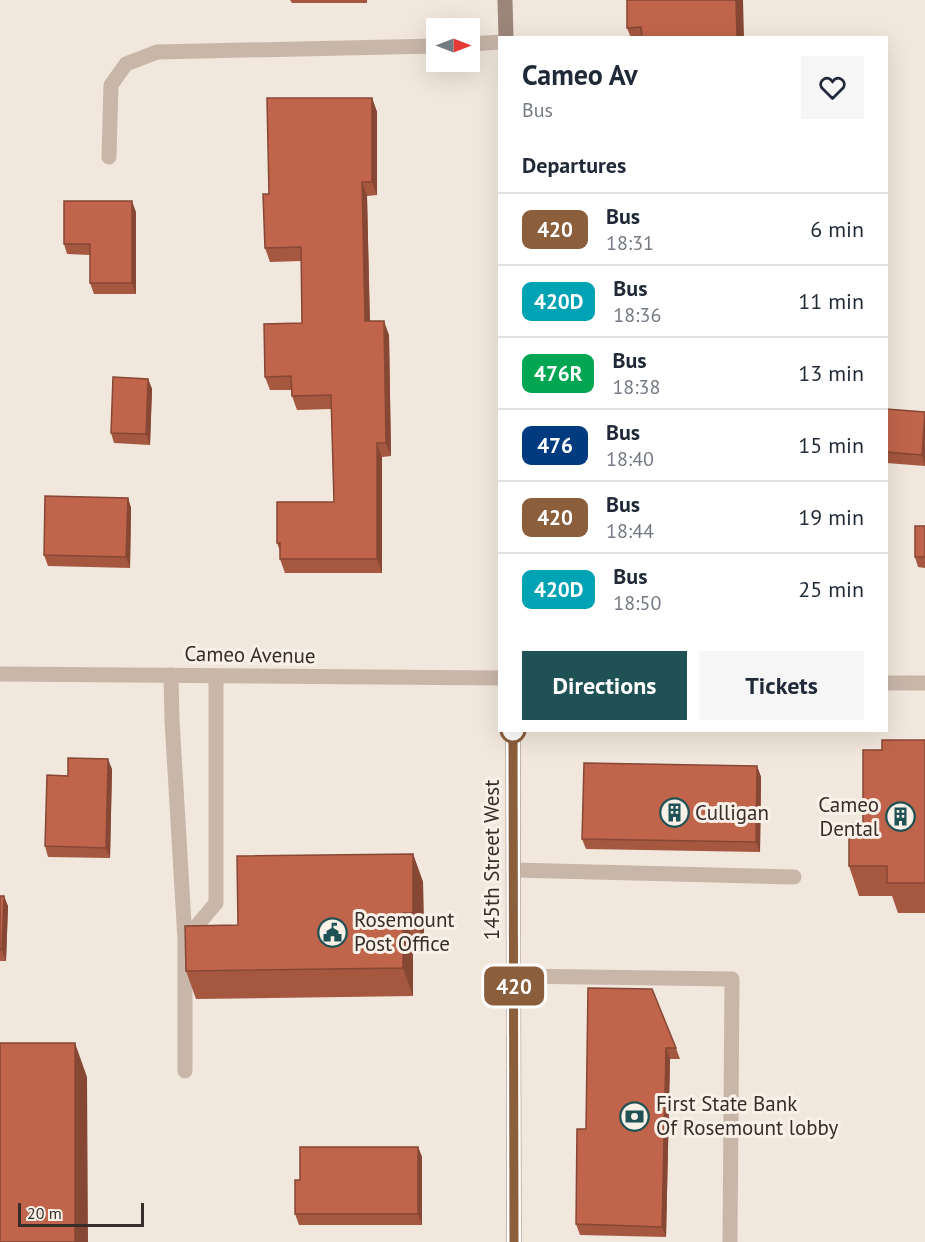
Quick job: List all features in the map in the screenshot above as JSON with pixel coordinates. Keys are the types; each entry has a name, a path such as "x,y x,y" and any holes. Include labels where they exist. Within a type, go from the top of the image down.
{"street":[{"path":"506,0 506,36"},
{"path":"480,43 498,42"},
{"path":"109,157 111,85 126,64 157,52 426,46"},
{"name":"Cameo Avenue","path":"0,674 498,678"},
{"path":"171,675 185,940 185,1071"},
{"path":"185,940 216,903 216,676"},
{"path":"888,683 925,683"},
{"name":"145th Street West","path":"513,732 514,1242"},
{"path":"514,870 794,877"},
{"path":"514,976 732,979 730,1242"}],"building":[{"path":"627,0 736,0 737,36 642,36 641,27 627,28"},
{"path":"267,98 372,98 372,182 362,182 365,321 384,321 386,443 377,443 377,559 280,559 280,543 277,543 277,502 334,502 331,395 292,396 291,376 265,377 264,324 302,323 301,247 265,248 263,194 269,194"},
{"path":"64,201 132,201 132,283 90,283 90,244 64,244"},
{"path":"113,377 148,379 146,434 111,433"},
{"path":"888,409 925,412 922,455 888,452"},
{"path":"45,496 128,498 126,557 44,555"},
{"path":"915,526 925,526 925,557 915,557"},
{"name":"Cameo Dental","path":"882,740 925,740 925,883 887,883 887,866 849,866 849,823 863,823 863,750 882,750"},
{"path":"68,758 108,759 106,848 45,846 47,775 68,776"},
{"name":"Culligan","path":"584,763 757,766 756,842 582,839"},
{"path":"413,854 413,913 403,913 403,968 186,971 185,926 238,925 237,856"},
{"path":"0,896 4,896 2,950 0,950"},
{"name":"First State Bank Of Rosemount lobby","path":"588,988 652,989 676,1048 666,1048 662,1227 576,1224 577,1129 586,1129"},
{"path":"0,1043 75,1043 75,1242 0,1242"},
{"path":"300,1147 418,1147 418,1214 295,1214 295,1180 300,1180"}],"bus line":[{"name":"420","path":"513,732 514,1242"}],"place":[{"name":"Culligan","path":"674,813"},
{"name":"Cameo Dental","path":"900,817"},
{"name":"Rosemount Post Office","path":"333,932"},
{"name":"First State Bank Of Rosemount lobby","path":"635,1116"}]}
